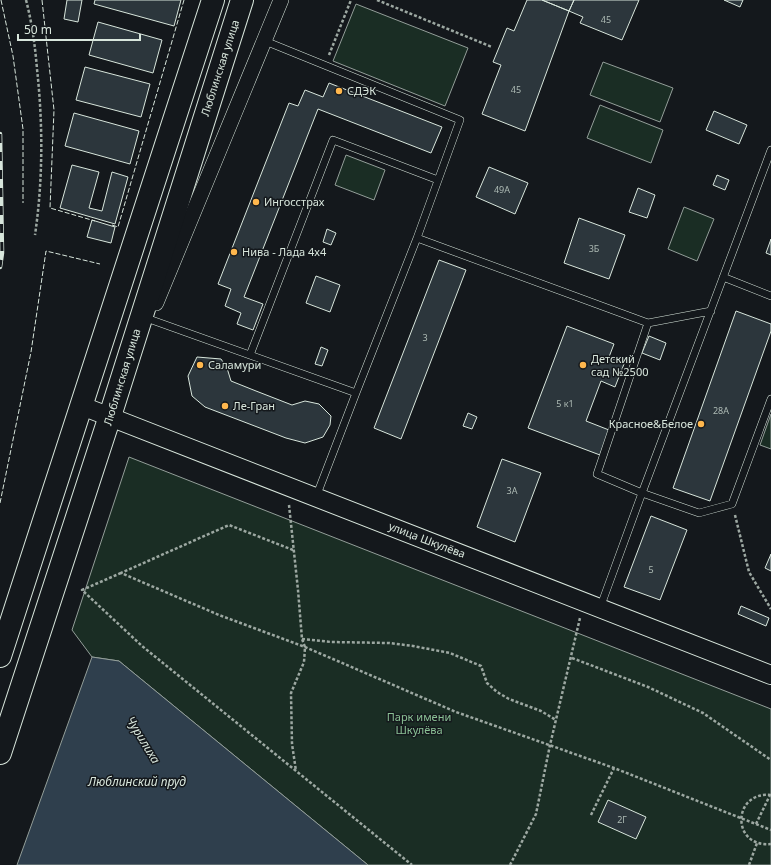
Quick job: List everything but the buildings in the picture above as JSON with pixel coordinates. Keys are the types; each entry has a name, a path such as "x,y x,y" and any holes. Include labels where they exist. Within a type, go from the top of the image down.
{"main road":[{"path":"0,656 213,0"},
{"name":"Люблинская улица","path":"0,753 110,416 242,0"}],"street":[{"path":"123,372 149,318 281,0"},
{"name":"улица Шкулёва","path":"82,406 771,675"}],"lane":[{"path":"265,41 460,120 417,238 316,497"},
{"path":"250,355 333,140 438,180"},
{"path":"600,608 771,150"},
{"path":"417,238 648,323 710,311"},
{"path":"723,277 771,296"},
{"path":"149,318 356,394"},
{"path":"648,323 597,474 642,493 699,513 732,504 771,399"}],"path":[{"path":"26,0 32,22 42,109 40,202 35,235"},
{"path":"326,65 351,0"},
{"path":"377,0 492,47"},
{"path":"289,501 302,639 305,647 304,662 291,693 292,744 296,772"},
{"path":"732,504 749,572 771,609"},
{"path":"293,550 229,525 82,590 142,646 412,865"},
{"path":"121,573 219,615 305,647 456,712 614,768 771,830"},
{"path":"510,865 536,814 550,745 572,658 580,616"},
{"path":"302,639 331,642 388,643 450,653 481,666 487,683 497,692 509,699 541,711 556,720"},
{"path":"572,658 648,687 703,714 771,760"},
{"path":"591,815 614,768"},
{"path":"771,794 753,798 746,804 741,818 744,833 757,843 771,844"},
{"path":"756,824 771,794"},
{"path":"749,865 757,843"}],"green space":[{"path":"356,4 468,48 445,106 333,61"},
{"path":"603,62 673,88 660,122 590,95"},
{"path":"600,105 663,130 651,163 587,138"},
{"path":"346,155 385,170 374,200 335,185"},
{"path":"684,207 714,219 697,261 668,249"},
{"path":"771,414 771,449 760,445"},
{"name":"Парк имени Шкулёва","path":"129,457 771,709 771,865 368,865 119,661 92,657 72,630"}],"water":[{"name":"Люблинский пруд","path":"92,657 119,661 368,865 17,865"}],"railway":[{"path":"0,134 2,253 0,267"}],"fence":[{"path":"1,0 13,56 23,129 23,203"},
{"path":"42,0 54,110 50,208 95,221"},
{"path":"112,225 118,227 184,0"},
{"path":"0,503 31,352 46,251 100,264"}],"place":[{"name":"СДЭК","path":"339,91"},
{"name":"Ингосстрах","path":"256,202"},
{"name":"Нива - Лада 4х4","path":"234,252"},
{"name":"Саламури","path":"200,365"},
{"name":"Детский сад №2500","path":"583,365"},
{"name":"Ле-Гран","path":"225,406"},
{"name":"Красное&Белое","path":"701,424"}],"water label":[{"name":"Чурилиха","path":"143,740"}]}
